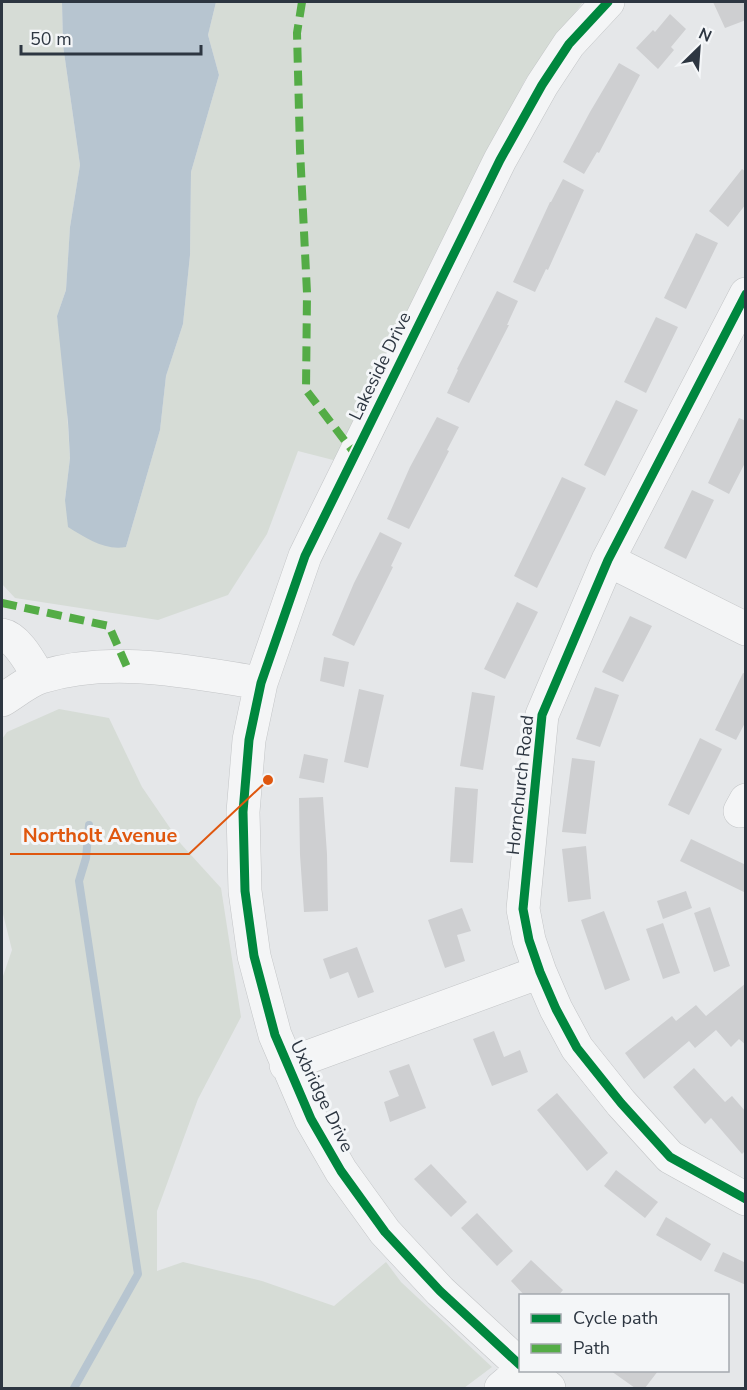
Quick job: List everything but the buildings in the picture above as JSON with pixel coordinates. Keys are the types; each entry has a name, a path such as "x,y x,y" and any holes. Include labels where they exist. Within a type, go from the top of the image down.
{"street":[{"name":"Lakeside Drive","path":"245,773 249,740 261,683 305,556 500,160 568,44 608,2"},
{"name":"Hornchurch Road","path":"746,294 608,560 542,715 523,909 529,940 540,972 556,1009 577,1048 621,1104 670,1157 746,1199"},
{"path":"608,560 746,629"},
{"path":"2,635 25,653 39,677"},
{"path":"2,700 39,677 87,667 148,667 261,683"},
{"name":"Uxbridge Drive","path":"245,773 242,837 248,920 263,995 286,1065 325,1145 369,1211 392,1240 440,1291 519,1364"},
{"path":"286,1065 540,972"},
{"path":"501,1389 521,1372"},
{"path":"528,1372 549,1389"}],"shaded area":[{"path":"2,2 62,2 63,45 80,165 70,227 66,290 57,316 64,365 70,458 65,500 126,547 160,430 166,376 183,324 190,255 191,172 219,75 208,35 216,2 583,2 525,80 337,461 298,451 267,534 228,595 158,620 15,598 2,584"},
{"path":"62,2 216,2 208,35 219,75 191,172 190,255 183,324 166,376 160,430 126,547 118,548 103,545 68,527 65,500 70,458 57,316 66,290 70,227 80,165 63,45"},
{"path":"59,709 109,718 142,787 181,844 221,888 241,1017 198,1099 157,1211 157,1271 183,1262 262,1281 334,1306 386,1262 401,1282 492,1367 464,1388 2,1388 2,979 12,950 2,910 2,739 7,732"}],"waterway":[{"path":"74,1388 138,1274 79,881 86,858 89,825"}],"marked path":[{"path":"302,2 297,33 307,293 306,390 355,454"},
{"path":"2,603 109,626 127,667"}],"cycle path":[{"path":"519,1364 440,1291 385,1232 341,1171 311,1119 275,1035 254,956 245,891 243,812 249,740 261,683 305,556 500,160 542,85 569,44 608,2"},
{"path":"746,294 608,560 542,715 523,909 529,940 540,972 556,1009 577,1048 621,1103 670,1157 746,1199"}],"place":[{"name":"Northolt Avenue","path":"268,780"}]}
